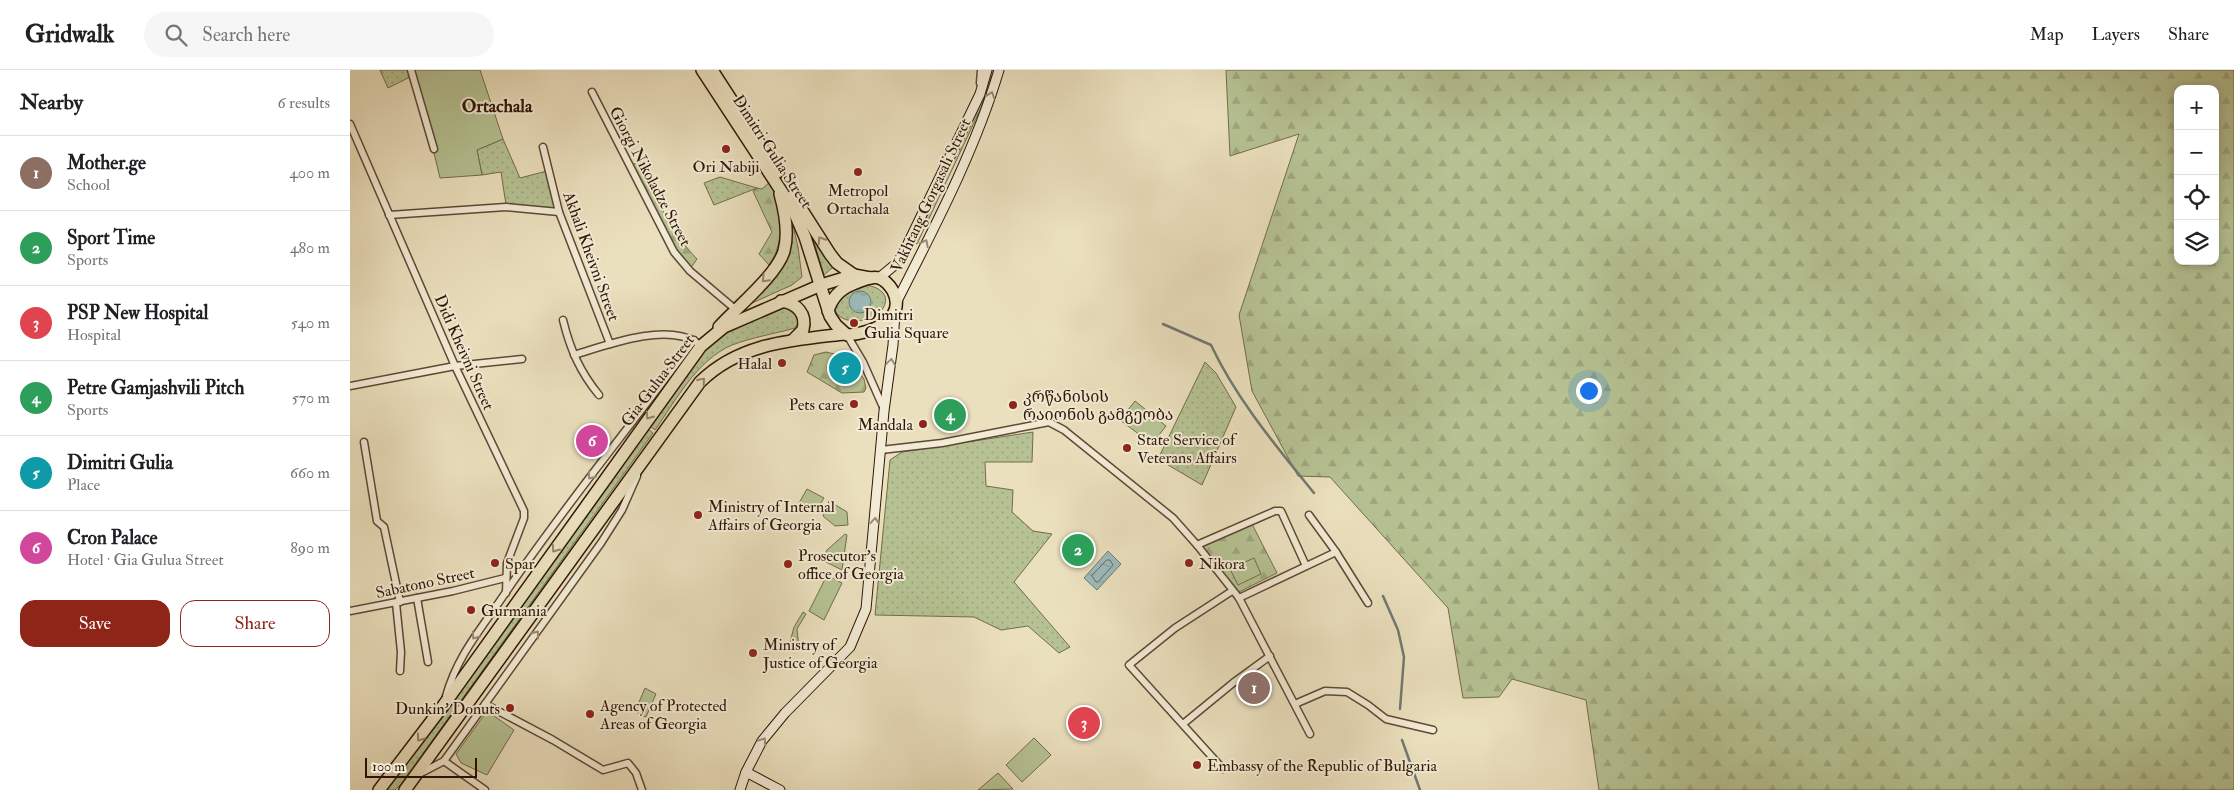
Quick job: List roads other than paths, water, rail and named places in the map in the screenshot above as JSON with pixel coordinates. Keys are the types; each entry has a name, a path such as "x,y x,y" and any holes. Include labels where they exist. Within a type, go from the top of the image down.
{"highway":[{"name":"Dimitri Gulia Street","path":"702,70 778,185 799,223 828,310"},
{"name":"Dimitri Gulia Street","path":"712,70 830,254 837,263 854,275"},
{"path":"711,336 771,273 782,258 786,231 778,185"},
{"name":"Gia Gulua Street","path":"379,790 442,706 698,343 724,327 821,285 854,275 874,278"},
{"path":"405,790 700,382 710,372 743,353 774,343 864,333 876,328 889,320 896,307 890,286 874,278 840,290 832,298 828,310 836,326 845,334"},
{"path":"781,301 794,304 803,316 803,330 793,340"}],"street":[{"path":"411,70 434,149"},
{"path":"980,94 981,70"},
{"name":"Vakhtang Gorgasali Street","path":"874,278 896,264 902,256 980,94 987,70"},
{"name":"Vakhtang Gorgasali Street","path":"736,790 762,741 856,638 866,609 884,411 894,345 896,307 966,161 992,95 999,70"},
{"name":"Giorgi Nikoladze Street","path":"592,92 674,252 690,271 735,309"},
{"name":"Didi Kheivni Street","path":"350,124 455,366 524,511 524,518 507,563 506,593"},
{"name":"Akhali Kheivni Street","path":"544,147 559,212 610,344"},
{"path":"389,215 506,207 559,212"},
{"path":"563,320 574,355 584,377 599,395"},
{"name":"Akhali Kheivni Street","path":"574,355 610,344 665,334 698,343"},
{"name":"Vakhtang Gorgasali Street","path":"845,334 871,377 884,411"},
{"name":"Gia Gulua Street","path":"442,706 453,673 468,646 560,516 698,343"},
{"path":"350,386 455,366 522,359"},
{"path":"881,450 942,443 1049,422 1064,430 1173,518 1197,546 1239,598 1310,734"},
{"path":"364,442 377,521 384,527 398,602 401,652 400,671"},
{"path":"416,776 444,761 601,543 622,510 642,463"},
{"path":"1197,546 1275,511 1281,511 1306,566"},
{"path":"1309,515 1336,552 1368,603"},
{"path":"1239,598 1336,552"},
{"name":"Sabatono Street","path":"350,611 505,578"},
{"path":"1224,769 1130,665 1175,628 1232,591"},
{"path":"417,598 428,662"},
{"path":"1183,724 1232,683 1270,656"},
{"path":"1295,704 1326,692 1347,692 1368,704 1386,718 1433,730"},
{"path":"485,704 553,740 603,770 628,763 636,773 642,790"},
{"path":"444,761 484,790"},
{"path":"746,772 780,790"},
{"name":"Vakhtang Gorgasali Street","path":"740,790 746,772"}],"water":[{"path":"860,291 868,294 871,302 868,310 860,313 852,310 849,302 852,294"},
{"path":"1108,551 1121,564 1097,590 1084,578"}],"waterway":[{"path":"1163,324 1211,345 1245,404 1314,493"},
{"path":"1383,596 1398,630 1404,657 1400,709"},
{"path":"1402,740 1420,790"}],"place":[{"name":"Ori Nabiji","path":"726,149"},
{"name":"Metropol Ortachala","path":"858,172"},
{"name":"Dimitri Gulia Square","path":"854,323"},
{"name":"Halal","path":"782,363"},
{"name":"Dimitri Gulia","path":"845,368"},
{"name":"Pets care","path":"854,404"},
{"name":"კრწანისის რაიონის გამგეობა","path":"1013,405"},
{"name":"Petre Gamjashvili Pitch","path":"950,415"},
{"name":"Mandala","path":"923,424"},
{"name":"Cron Palace","path":"592,441"},
{"name":"State Service of Veterans Affairs","path":"1127,448"},
{"name":"Ministry of Internal Affairs of Georgia","path":"698,515"},
{"name":"Sport Time","path":"1078,550"},
{"name":"Spar","path":"495,563"},
{"name":"Nikora","path":"1189,563"},
{"name":"Prosecutor's office of Georgia","path":"788,564"},
{"name":"Gurmania","path":"471,610"},
{"name":"Ministry of Justice of Georgia","path":"753,653"},
{"name":"Mother.ge","path":"1254,688"},
{"name":"Dunkin' Donuts","path":"510,708"},
{"name":"Agency of Protected Areas of Georgia","path":"590,714"},
{"name":"PSP New Hospital","path":"1084,723"},
{"name":"Embassy of the Republic of Bulgaria","path":"1197,765"}],"district":[{"name":"Ortachala","path":"497,106"}]}
